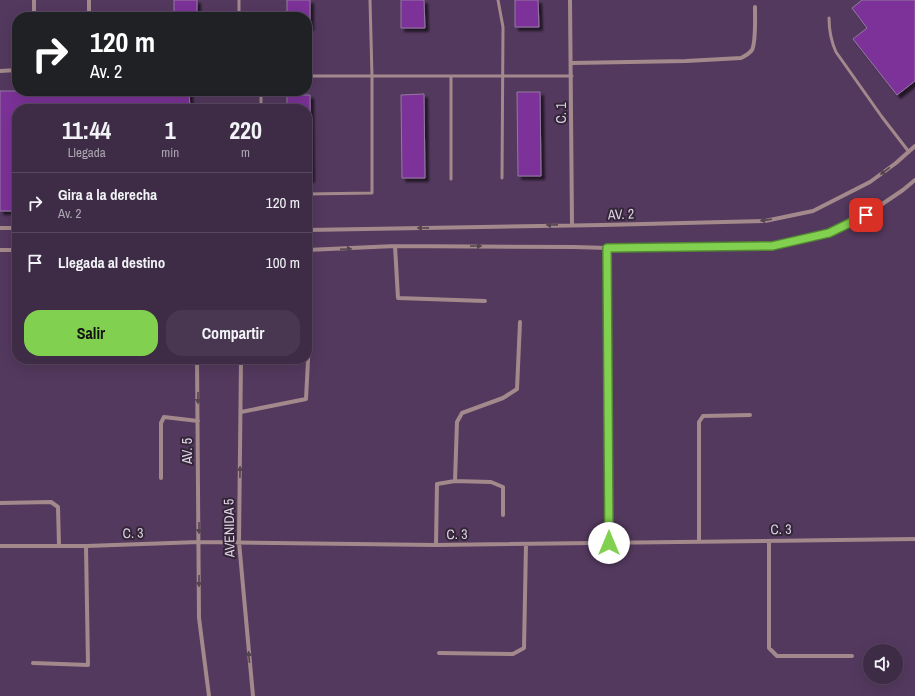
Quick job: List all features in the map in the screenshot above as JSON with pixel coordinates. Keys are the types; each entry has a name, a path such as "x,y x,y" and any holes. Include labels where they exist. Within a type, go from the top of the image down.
{"street":[{"path":"34,0 34,12"},
{"path":"89,0 89,12"},
{"name":"C. 1","path":"570,0 572,64 572,225"},
{"path":"572,64 741,58 749,53 754,45 755,7"},
{"path":"0,70 12,70"},
{"name":"AV. 2","path":"312,230 765,221 813,211 870,182 896,163 915,146"},
{"path":"312,250 395,246 575,246 607,248 772,246 829,233 866,215 915,180"},
{"path":"0,228 12,228"},
{"path":"395,246 398,298 485,301"},
{"path":"607,248 609,543"},
{"path":"0,250 12,250"},
{"path":"455,481 457,422 462,413 503,398 517,389 520,322"},
{"name":"AV. 5","path":"197,364 199,542"},
{"name":"AVENIDA 5","path":"241,364 239,542 252,696"},
{"path":"241,412 306,400 308,364"},
{"path":"699,542 699,422 703,416 750,415"},
{"path":"161,478 161,424 164,417 198,420"},
{"path":"436,545 437,484 455,481 492,482 502,487 504,515"},
{"path":"0,503 51,502 58,507 59,545"},
{"name":"C. 3","path":"0,546 86,546 199,542 436,545 915,538"},
{"path":"769,541 769,648 777,656 852,656"},
{"path":"199,542 199,618 209,696"},
{"path":"439,653 513,654 524,648 526,544"},
{"path":"33,664 88,665 86,546"}],"lane":[{"path":"239,0 239,12"},
{"path":"312,194 372,193 372,76 370,0"},
{"path":"498,0 503,28 502,178"},
{"path":"829,18 829,32 836,52 909,152"},
{"path":"312,76 572,76"},
{"path":"451,76 451,179"}],"building":[{"path":"174,0 197,0 197,12 174,12"},
{"path":"287,0 310,0 310,12 287,12"},
{"path":"401,0 424,0 425,28 401,28"},
{"path":"515,0 538,0 539,27 515,27"},
{"path":"862,0 915,0 915,81 897,95 853,39 867,28 852,8"},
{"path":"0,91 12,91 12,96 189,96 190,104 12,104 12,211 0,211"},
{"path":"517,92 540,92 541,176 518,176"},
{"path":"424,94 425,178 402,178 401,95"},
{"path":"287,96 310,96 310,104 287,104"}],"route":[{"path":"609,543 607,248 772,246 829,233 866,215"}]}
